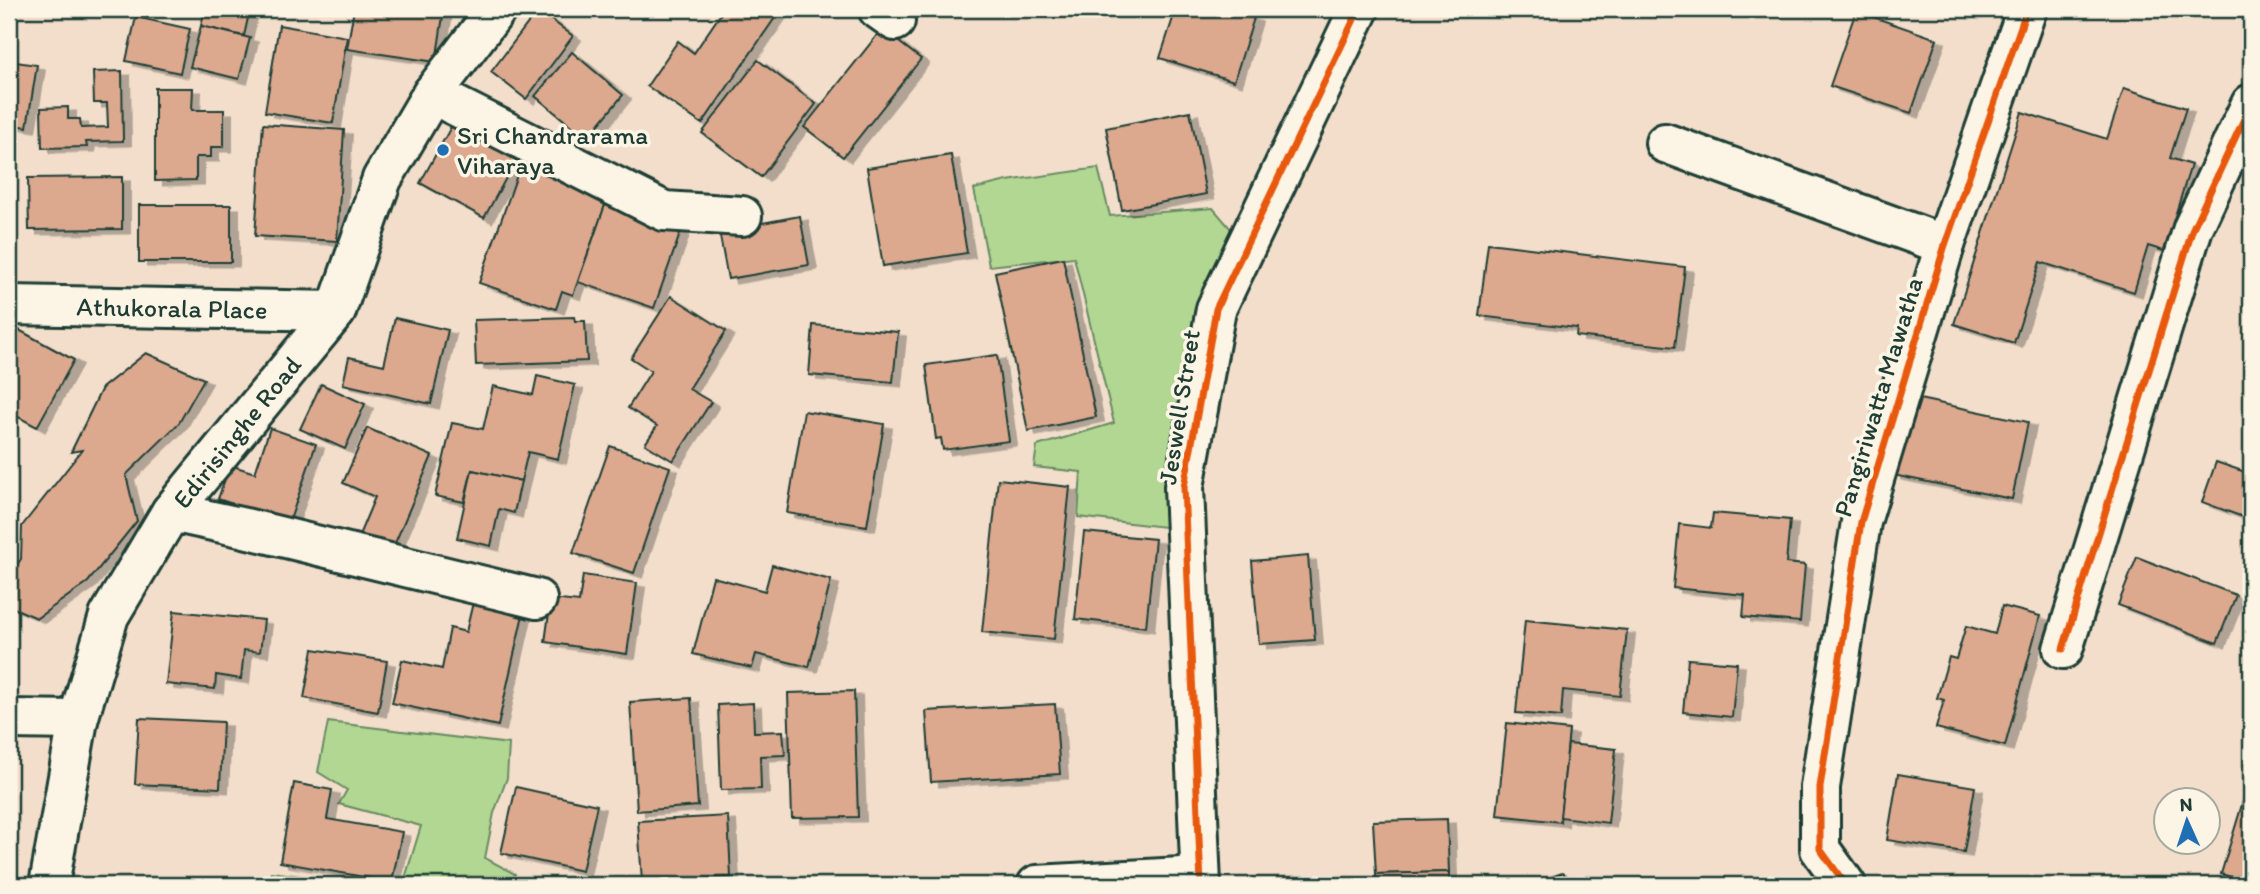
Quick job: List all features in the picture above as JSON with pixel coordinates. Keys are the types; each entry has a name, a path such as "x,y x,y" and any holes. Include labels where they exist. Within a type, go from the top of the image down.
{"street":[{"name":"Edirisinghe Road","path":"49,885 78,720 109,616 172,512 336,311 382,180 432,94 497,9"},
{"name":"Jeswell Street","path":"1201,881 1184,487 1216,309 1359,9"},
{"name":"Pangiriwatta Mawatha","path":"1846,885 1820,849 1820,787 1861,522 1945,245 2027,9"},
{"path":"432,94 664,211 742,216"},
{"path":"2063,649 2193,228 2251,104"},
{"path":"1665,143 1945,245"},
{"name":"Athukorala Place","path":"9,306 336,311"},
{"path":"172,512 537,599"},
{"path":"9,719 78,720"},
{"path":"1037,885 1201,881"}],"green space":[{"path":"1098,168 1110,216 1213,208 1236,235 1173,528 1078,517 1081,472 1034,467 1037,446 1114,423 1074,257 989,266 974,189 1007,181"},
{"path":"328,722 509,744 507,778 494,813 485,858 515,874 511,885 403,885 421,826 339,804 347,790 318,772"},
{"path":"271,872 369,885 268,885"}],"building":[{"path":"205,9 250,9 244,36 201,26"},
{"path":"354,9 405,12 405,9 444,9 436,62 347,49"},
{"path":"724,9 781,9 702,124 647,86 678,41 694,53"},
{"path":"1176,9 1225,9 1254,18 1234,81 1160,58"},
{"path":"538,10 573,36 526,99 491,72"},
{"path":"1856,11 1937,39 1911,113 1830,86"},
{"path":"136,17 190,29 180,73 126,61"},
{"path":"279,25 347,37 333,123 265,112"},
{"path":"201,26 250,38 239,79 190,67"},
{"path":"882,29 921,59 843,157 804,127"},
{"path":"572,52 623,95 587,139 535,96"},
{"path":"758,60 816,104 761,177 702,133"},
{"path":"9,61 37,65 27,127 9,124"},
{"path":"122,71 123,141 86,142 87,147 42,148 41,108 68,107 68,119 80,119 81,128 108,127 107,103 94,103 93,72"},
{"path":"155,88 193,88 192,110 224,110 224,147 211,147 211,157 196,157 196,180 155,181"},
{"path":"2124,88 2186,108 2170,158 2191,165 2164,251 2148,246 2134,292 2040,262 2014,343 1954,324 2022,112 2107,139"},
{"path":"1190,111 1206,194 1122,210 1106,128"},
{"path":"263,124 344,130 337,241 255,236"},
{"path":"452,125 516,160 484,218 420,183"},
{"path":"951,155 967,253 883,266 867,168"},
{"path":"523,158 611,189 573,295 562,291 556,309 479,283"},
{"path":"122,177 122,229 29,230 28,178"},
{"path":"139,205 231,205 231,262 139,262"},
{"path":"605,205 681,231 654,308 578,282"},
{"path":"800,216 809,265 728,279 719,231"},
{"path":"1488,243 1685,267 1675,347 1576,336 1577,328 1479,316"},
{"path":"1063,258 1096,417 1028,431 995,272"},
{"path":"671,296 726,331 689,389 711,402 673,461 645,444 657,426 628,408 651,371 631,358"},
{"path":"574,317 575,321 585,321 587,361 476,365 474,320"},
{"path":"395,318 448,330 431,404 343,384 349,357 384,365"},
{"path":"813,325 898,332 893,382 809,375"},
{"path":"19,330 74,360 37,427 9,412 9,349"},
{"path":"146,353 204,379 179,423 126,475 137,521 88,582 37,618 9,606 9,576 21,559 22,526 82,450 71,452 102,388"},
{"path":"997,355 1009,441 943,450 941,438 936,439 926,365"},
{"path":"537,376 575,385 558,459 528,452 521,481 472,470 464,502 435,496 452,423 483,429 493,386 533,395"},
{"path":"321,384 365,404 345,449 300,429"},
{"path":"1910,397 2028,422 2012,499 1893,475"},
{"path":"804,411 884,424 867,526 787,513"},
{"path":"270,428 316,444 289,523 218,499 230,465 255,473"},
{"path":"367,428 432,456 390,555 357,540 375,497 343,483"},
{"path":"610,446 670,467 634,573 573,553"},
{"path":"2216,462 2251,474 2251,520 2202,502"},
{"path":"472,470 521,481 514,513 499,509 491,546 457,538"},
{"path":"998,479 1070,487 1054,639 982,632"},
{"path":"1713,513 1790,520 1786,563 1805,565 1800,622 1743,617 1745,595 1673,588 1679,524 1711,528"},
{"path":"1084,532 1155,539 1146,627 1075,619"},
{"path":"1308,556 1315,640 1259,644 1252,561"},
{"path":"2137,557 2236,595 2217,643 2118,605"},
{"path":"772,565 831,580 809,667 756,654 752,668 693,654 713,577 765,591"},
{"path":"583,575 637,583 627,654 545,642 551,599 579,602"},
{"path":"474,598 524,610 498,726 392,703 402,660 442,669 450,628 466,632"},
{"path":"2002,606 2040,616 2005,746 1936,728 1944,700 1937,698 1949,657 1956,659 1966,626 1995,634"},
{"path":"174,611 264,620 260,652 244,650 241,679 216,675 215,689 166,684"},
{"path":"1525,620 1627,630 1620,696 1563,690 1561,717 1516,713"},
{"path":"313,649 387,661 378,712 304,698"},
{"path":"1688,659 1737,663 1732,717 1683,712"},
{"path":"854,691 858,817 792,818 788,693"},
{"path":"691,698 698,806 637,811 630,702"},
{"path":"753,703 754,732 783,731 785,755 760,756 761,789 721,790 718,705"},
{"path":"1055,704 1060,774 931,782 926,711"},
{"path":"139,718 223,722 220,788 135,784"},
{"path":"1507,723 1569,730 1560,822 1497,815"},
{"path":"1568,744 1616,749 1608,823 1560,817"},
{"path":"1898,774 1975,787 1964,852 1887,840"},
{"path":"294,783 332,790 327,819 402,832 392,882 280,862"},
{"path":"516,787 597,805 582,871 501,853"},
{"path":"2247,788 2251,789 2251,883 2221,874"},
{"path":"728,816 731,877 642,882 638,821"},
{"path":"1447,819 1449,872 1376,874 1373,821"},
{"path":"1449,872 1449,885 1376,885 1376,874"},
{"path":"1562,873 1582,885 1544,885 1545,879"}],"cycle path":[{"path":"1201,885 1184,487 1216,309 1359,9"},
{"path":"1846,885 1820,849 1820,787 1861,522 1945,245 2027,9"},
{"path":"2063,649 2193,228 2251,104"}],"place":[{"name":"Sri Chandrarama Viharaya","path":"443,150"}]}
